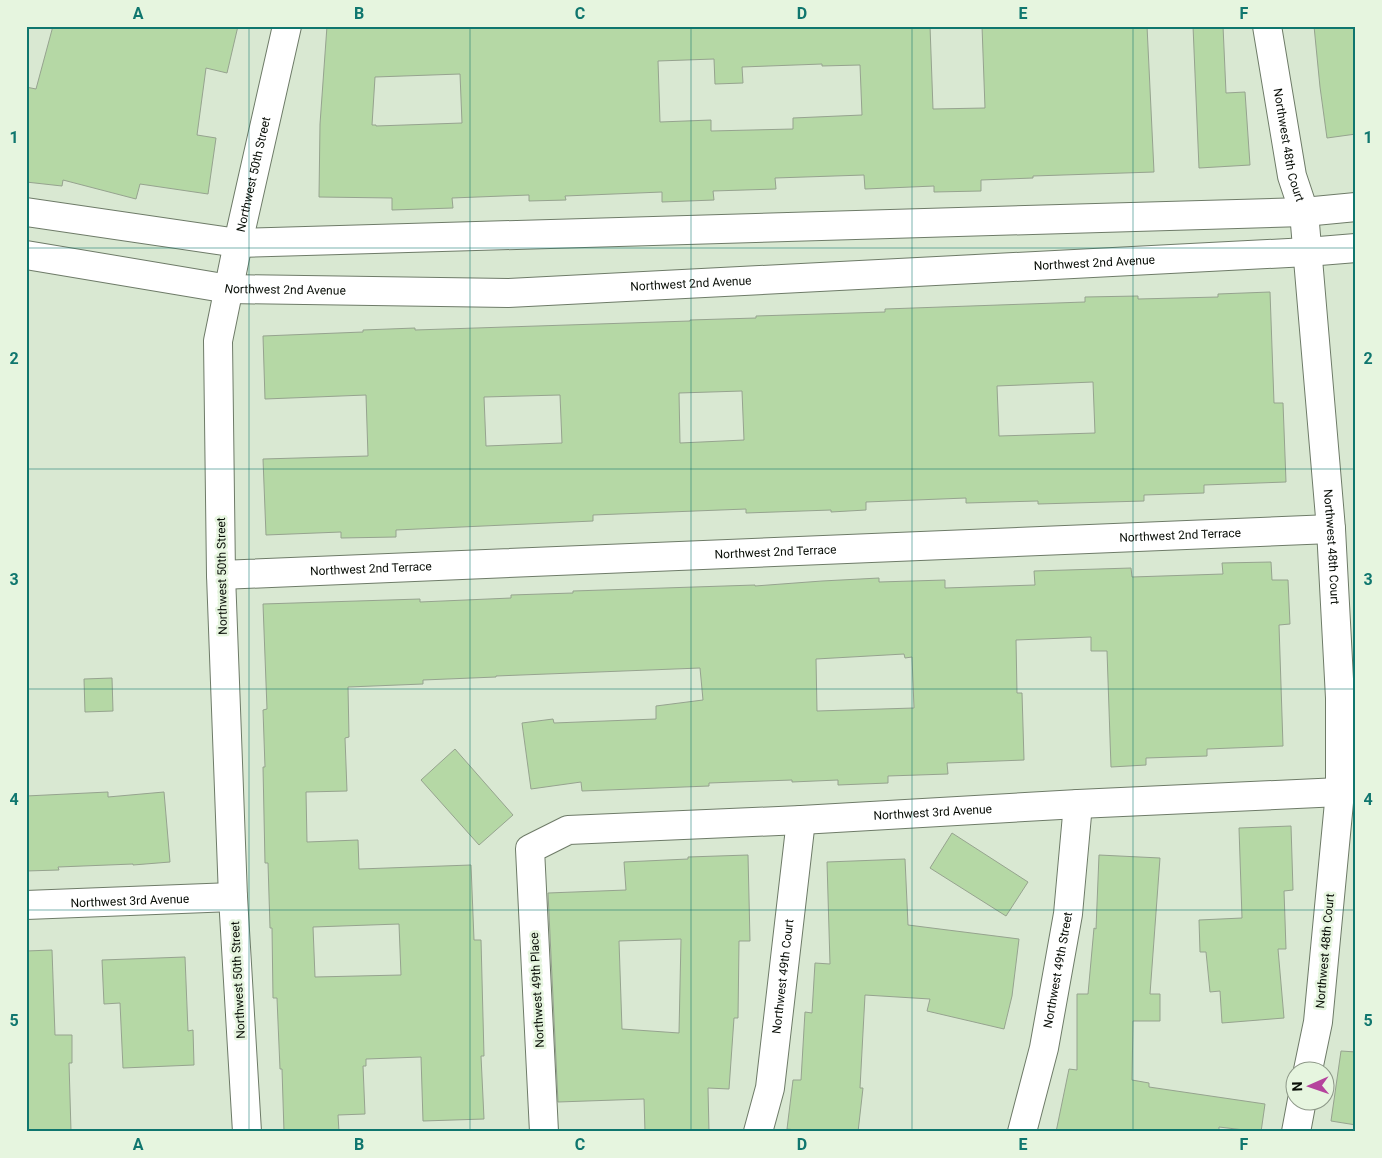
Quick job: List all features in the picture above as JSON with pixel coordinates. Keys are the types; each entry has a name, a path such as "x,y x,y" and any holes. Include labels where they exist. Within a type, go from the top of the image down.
{"street":[{"name":"Northwest 50th Street","path":"247,1132 233,896 221,575 218,341 287,26"},
{"name":"Northwest 48th Court","path":"1267,26 1292,176 1304,212 1331,529 1340,698 1340,792 1318,1022 1310,1060"},
{"path":"26,212 238,243 1304,212 1356,207"},
{"name":"Northwest 2nd Avenue","path":"26,255 229,289 508,293 1356,248"},
{"name":"Northwest 2nd Terrace","path":"221,575 1331,529"},
{"name":"Northwest 3rd Avenue","path":"530,849 568,830 1340,792"},
{"name":"Northwest 49th Street","path":"1022,1132 1044,1048 1068,914 1078,804"},
{"name":"Northwest 49th Court","path":"758,1132 770,1088 801,820"},
{"name":"Northwest 49th Place","path":"530,849 544,1132"},
{"name":"Northwest 3rd Avenue","path":"26,905 233,896"},
{"path":"1296,1132 1300,1110"}],"building":[{"path":"53,26 238,26 227,73 206,68 197,135 216,138 208,194 140,184 136,199 63,180 62,186 26,182 26,87 36,89"},
{"path":"327,26 930,26 933,109 985,108 982,26 1147,26 1154,172 1033,176 1033,178 981,180 981,191 934,192 934,186 865,189 864,175 775,178 776,189 713,191 714,200 662,202 662,192 565,196 566,200 529,201 529,195 452,198 453,208 392,210 392,198 319,197 320,124","holes":["714,59 715,84 743,83 742,67 822,64 822,66 860,65 862,115 793,118 793,129 711,131 711,120 660,122 658,61","460,74 462,123 372,125 375,77"]},
{"path":"1193,26 1223,26 1226,93 1245,92 1250,165 1199,168"},
{"path":"1314,26 1356,26 1356,134 1327,138"},
{"path":"1270,292 1274,403 1283,403 1286,482 1204,485 1204,493 1144,495 1144,501 1038,504 1038,501 966,503 966,498 866,502 866,510 831,512 831,510 746,513 746,509 593,515 593,521 396,530 396,537 341,538 341,532 266,535 263,459 368,456 366,395 265,399 263,336 415,328 415,330 690,321 756,318 756,316 885,312 885,309 1085,302 1085,297 1138,296 1138,299 1218,297 1218,294","holes":["1093,382 1095,433 999,436 997,386","742,391 744,440 680,443 679,393","560,395 562,443 486,446 484,397"]},
{"path":"1271,562 1272,580 1288,580 1290,624 1279,625 1283,746 1207,749 1207,756 1146,758 1146,765 1111,767 1107,651 1091,651 1091,637 1016,640 1017,693 1022,693 1024,760 947,763 948,774 888,776 888,783 838,785 838,780 792,782 792,780 709,783 709,786 582,791 581,782 531,789 522,723 553,719 554,723 656,719 656,706 703,700 700,668 496,676 423,680 423,684 348,687 349,737 345,738 347,791 306,792 307,842 358,840 359,869 471,865 474,940 481,940 484,1056 481,1056 484,1119 423,1121 421,1057 366,1059 366,1066 363,1066 365,1114 338,1115 339,1132 284,1132 277,998 273,998 272,928 270,928 268,863 265,863 263,710 267,709 263,604 420,599 420,602 511,598 511,595 573,593 573,591 755,586 879,578 879,582 945,580 945,588 1035,585 1034,571 1131,568 1132,577 1223,574 1222,563","holes":["904,654 905,658 912,657 914,708 817,711 816,659","399,924 401,975 315,977 313,927"]},
{"path":"112,678 113,711 85,712 84,679"},
{"path":"455,749 513,815 479,845 421,780"},
{"path":"108,792 108,797 164,792 170,862 58,867 59,870 26,871 26,796"},
{"path":"1291,826 1293,890 1284,891 1286,949 1278,949 1284,1018 1222,1023 1220,991 1210,992 1206,952 1200,952 1199,920 1242,918 1239,828"},
{"path":"952,833 1028,882 1006,916 930,868"},
{"path":"748,855 750,941 739,941 738,1018 734,1018 729,1089 708,1088 709,1132 645,1132 644,1099 558,1102 548,893 626,890 624,862 688,859 688,857","holes":["681,939 679,1033 622,1029 619,941"]},
{"path":"1099,855 1160,858 1150,994 1160,994 1160,1021 1133,1021 1132,1080 1149,1083 1149,1087 1265,1104 1261,1132 1219,1127 1219,1132 1056,1132 1069,1069 1077,1070 1077,994 1088,994 1094,928 1096,929"},
{"path":"905,859 908,925 1019,939 1012,996 1004,1029 927,1011 930,999 865,995 860,1088 863,1088 858,1132 812,1132 787,1129 793,1080 801,1080 805,1012 812,1013 815,963 830,964 827,862"},
{"path":"52,950 55,1035 72,1035 72,1063 69,1063 71,1131 26,1132 26,951"},
{"path":"185,957 188,1031 193,1030 194,1065 123,1068 120,1003 104,1004 102,960"},
{"path":"1341,1051 1356,1052 1356,1125 1331,1121"}]}
